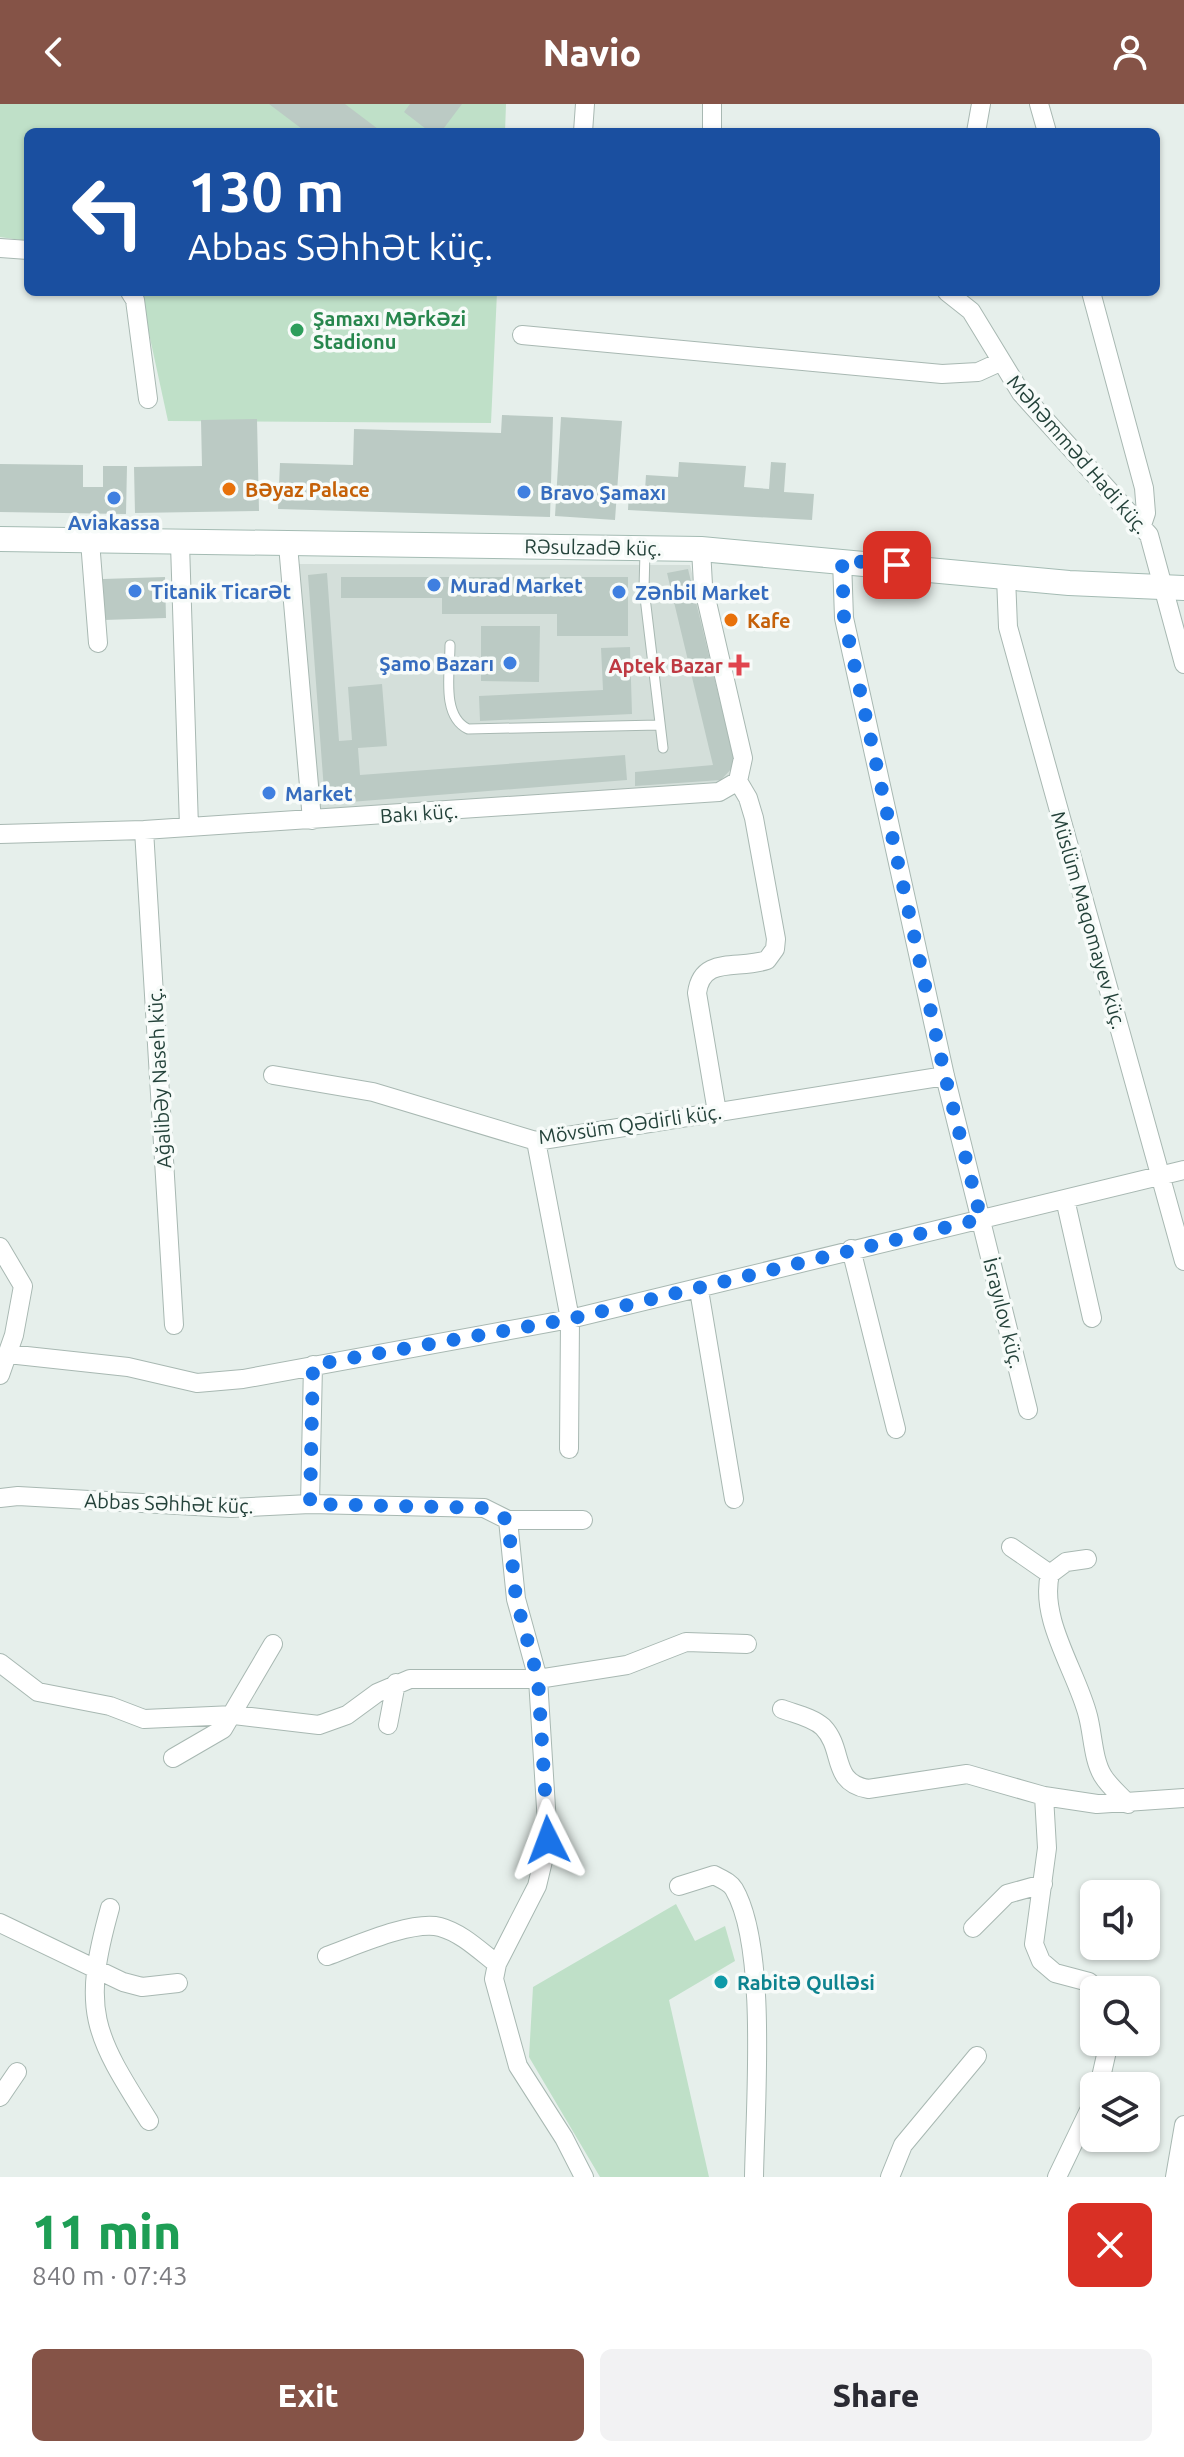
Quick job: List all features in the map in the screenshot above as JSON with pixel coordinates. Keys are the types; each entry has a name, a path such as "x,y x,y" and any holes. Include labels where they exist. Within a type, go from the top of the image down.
{"street":[{"path":"583,128 585,104"},
{"path":"712,104 712,128"},
{"path":"977,128 981,104"},
{"path":"1039,104 1046,128"},
{"path":"0,248 24,250"},
{"path":"132,296 148,399"},
{"name":"Məhəmməd Hadi küç.","path":"956,296 971,311 1000,362 1035,410 1142,525 1174,588 1184,664"},
{"path":"1092,296 1144,488 1146,513 1142,525"},
{"path":"522,335 942,374 978,372 1000,362"},
{"name":"Rəsulzadə küç.","path":"0,539 180,544 701,549 1006,577 1174,588"},
{"path":"90,541 98,643"},
{"path":"180,544 189,827"},
{"path":"288,545 312,820"},
{"path":"701,549 703,585 743,758 738,781 748,798 754,818 776,939 775,949 767,960 715,968 704,971 699,978 697,993 717,1112"},
{"name":"İsrayılov küç.","path":"842,560 844,618 945,1076 1028,1410"},
{"name":"Müslüm Maqomayev küç.","path":"1006,577 1008,627 1184,1261"},
{"name":"Bakı küç.","path":"0,834 144,830 719,792 738,781"},
{"name":"Ağalibəy Naseh küç.","path":"144,830 174,1325"},
{"name":"Mövsüm Qədirli küç.","path":"273,1075 373,1092 536,1141 945,1076"},
{"path":"536,1141 570,1319 569,1449"},
{"path":"8,1354 128,1367 197,1383 313,1365 570,1319 1184,1170"},
{"path":"1065,1199 1092,1318"},
{"path":"0,1247 23,1286 8,1354 0,1375"},
{"path":"851,1249 896,1429"},
{"path":"699,1290 734,1499"},
{"path":"310,1504 313,1365"},
{"name":"Abbas Səhhət küç.","path":"0,1498 18,1496 231,1508 310,1504 484,1508 508,1520 583,1520"},
{"path":"508,1520 516,1599 538,1679 546,1853 537,1886 497,1964 494,1979 518,2066 564,2138 584,2177"},
{"path":"1011,1547 1050,1574"},
{"path":"1087,1559 1066,1562 1050,1574 1047,1587 1051,1612 1088,1714 1103,1777 1128,1804"},
{"path":"0,1663 38,1692 110,1706 144,1719 234,1715 319,1725 347,1715 396,1683 410,1679 538,1679 627,1665 686,1642 747,1644"},
{"path":"173,1758 223,1729 273,1644"},
{"path":"388,1725 396,1683"},
{"path":"782,1709 823,1728 836,1750 843,1775 852,1786 868,1789 967,1774 1044,1796 1097,1804 1184,1798"},
{"path":"1044,1796 1047,1848 1034,1944 1041,1961 1055,1973 1080,1980"},
{"path":"679,1886 714,1875 728,1882 734,1888 745,1923 756,2004 754,2177"},
{"path":"973,1928 1007,1894 1043,1884"},
{"path":"110,1908 94,1965 97,2024 104,2048 149,2121"},
{"path":"0,1923 94,1965 123,1982 142,1987 178,1983"},
{"path":"327,1956 407,1930 439,1927 461,1936 497,1964"},
{"path":"890,2177 903,2145 977,2056"},
{"path":"0,2097 17,2072"},
{"path":"1175,2177 1184,2125"},
{"path":"1057,2177 1080,2129"}],"lane":[{"path":"645,547 644,589 663,748"},
{"path":"450,645 451,714 457,724 468,729 659,725"}],"shaded area":[{"name":"Şamo Bazarı","path":"298,564 690,565 738,762 734,775 721,783 320,809"}],"green space":[{"path":"0,104 506,104 505,128 24,128 24,240 0,237"},
{"path":"141,296 497,296 491,423 168,421"},
{"path":"676,1904 695,1941 725,1926 735,1961 669,2000 709,2177 600,2177 529,2057 533,1987"}],"building":[{"path":"269,104 345,104 377,128 301,128"},
{"path":"410,104 462,104 444,128 425,128 404,112"},
{"path":"502,415 553,417 550,517 278,509 280,463 353,465 354,429 501,433"},
{"path":"561,417 622,421 615,520 555,516"},
{"path":"257,419 259,511 135,513 134,467 202,466 201,420"},
{"path":"679,462 746,466 744,487 769,489 771,462 786,463 784,492 814,494 812,520 628,510 629,490 645,490 646,475 678,477"},
{"path":"0,464 83,465 83,487 103,487 103,466 127,466 126,514 0,512"},
{"path":"688,569 734,759 733,767 721,780 635,786 635,772 713,765 667,573"},
{"path":"327,573 339,741 352,740 348,687 382,684 387,746 358,748 360,775 625,755 627,780 325,804 308,575"},
{"path":"165,577 166,618 104,620 103,579"},
{"path":"341,577 628,577 628,636 557,636 557,614 442,614 442,598 341,598"},
{"path":"481,626 540,626 539,682 481,681"},
{"path":"630,647 632,714 480,721 479,696 603,690 601,648"}],"place":[{"name":"Şamaxı Mərkəzi Stadionu","path":"297,330"},
{"name":"Bəyaz Palace","path":"229,489"},
{"name":"Bravo Şamaxı","path":"524,492"},
{"name":"Aviakassa","path":"114,498"},
{"name":"Murad Market","path":"434,585"},
{"name":"Titanik Ticarət","path":"135,591"},
{"name":"Zənbil Market","path":"619,592"},
{"name":"Kafe","path":"731,620"},
{"name":"Şamo Bazarı","path":"510,663"},
{"name":"Aptek Bazar","path":"739,665"},
{"name":"Market","path":"269,793"},
{"name":"Rabitə Qulləsi","path":"721,1982"}],"route":[{"path":"548,1840 538,1679 516,1599 512,1532 508,1520 498,1512 484,1508 310,1504 313,1365 570,1319 981,1219 945,1076 844,618 842,560 897,565"}]}
